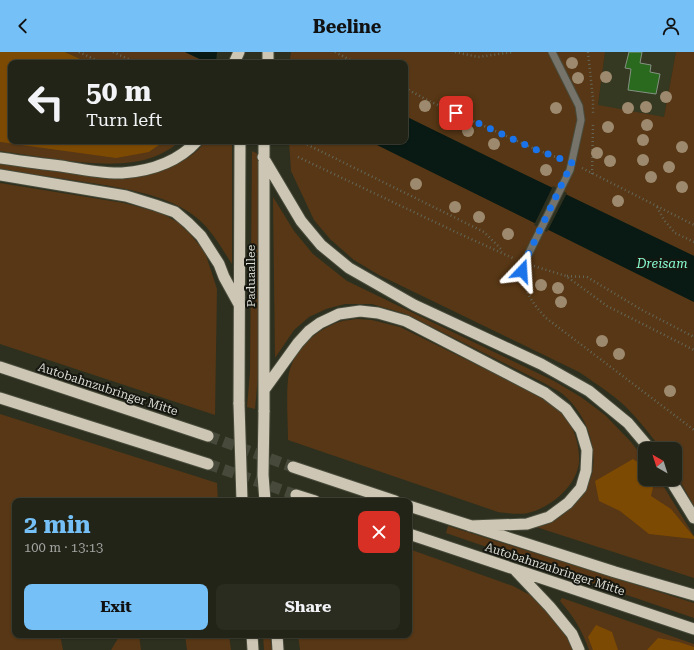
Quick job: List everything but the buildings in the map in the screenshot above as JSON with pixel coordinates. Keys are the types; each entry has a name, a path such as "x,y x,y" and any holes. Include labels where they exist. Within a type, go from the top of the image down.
{"highway":[{"name":"Paduaallee","path":"240,144 239,404 242,498"},
{"name":"Paduaallee","path":"264,144 265,498"},
{"path":"0,158 121,173 151,168 177,158 193,145"},
{"path":"264,157 301,221 321,245 349,268 414,305 541,364 589,391 628,423 644,442"},
{"path":"0,175 126,196 156,204 175,212 201,236 219,264 224,277 240,306"},
{"path":"264,390 298,343 309,331 320,323 339,314 360,311 378,313 406,321 545,393 566,409 581,430 587,450 586,471 580,488 568,503 549,517 527,524 470,526"},
{"name":"Autobahnzubringer Mitte","path":"0,367 208,436"},
{"path":"0,398 208,464"},
{"path":"293,467 386,498"},
{"path":"674,486 694,518"},
{"path":"296,495 306,498"},
{"name":"Autobahnzubringer Mitte","path":"412,507 615,572 694,595"},
{"name":"Autobahnzubringer Mitte","path":"412,535 694,629"},
{"path":"514,569 550,607 572,634 579,650"},
{"path":"252,638 253,650"},
{"path":"277,638 278,650"}],"lane":[{"path":"524,263 571,166 581,120 579,106 552,52"}],"path":[{"path":"79,52 96,60"},
{"path":"113,52 131,60"},
{"path":"335,52 350,60"},
{"path":"455,52 478,57 513,52"},
{"path":"408,90 429,101 657,206 694,225"},
{"path":"306,144 484,232 504,253"},
{"path":"298,157 524,263 566,276 587,277 642,310 694,338"},
{"path":"657,206 664,220 675,233 694,242"},
{"path":"524,263 522,271 527,292 535,306 546,318 694,430"},
{"path":"566,276 608,306 694,350"}],"shaded area":[{"path":"0,52 65,52 82,60 8,60 8,143 0,142"},
{"path":"65,52 185,52 202,60 82,60"},
{"path":"291,52 605,52 598,105 664,117 676,52 694,52 694,256 408,117 408,60 290,59"},
{"path":"605,52 676,52 664,117 598,106"},
{"path":"0,142 8,143 8,144 30,144 149,152 161,144 176,144 164,152 139,161 101,164 0,151"},
{"path":"14,144 161,144 149,152 116,158"},
{"path":"203,144 232,144 232,264 207,228 197,218 185,209 171,203 141,192 0,169 0,163 143,176 178,164"},
{"path":"289,144 375,144 694,302 694,506 682,485 682,442 656,442 620,401 579,372 379,275 354,260 330,239 314,220 291,171"},
{"path":"252,151 258,154 258,376 255,409 247,407 250,372"},
{"path":"0,183 124,203 161,213 179,223 190,234 205,252 217,289 215,415 0,344"},
{"path":"273,197 294,231 313,254 347,281 554,381 581,397 605,415 638,451 638,486 663,486 694,536 694,578 533,526 547,524 554,521 572,506 587,486 593,468 590,436 581,416 568,399 560,392 544,383 406,314 372,304 345,304 326,309 309,317 294,330 275,358"},
{"path":"357,319 372,320 400,327 544,398 555,406 563,413 571,426 576,438 579,456 577,471 568,487 553,501 528,513 513,514 498,512 288,440 287,387 290,369 299,351 321,330 339,322"},
{"path":"0,414 217,483 218,498 12,498 12,638 61,638 63,650 0,650"},
{"path":"633,459 638,462 638,486 653,486 651,496 671,509 694,537 694,539 649,534 620,511 599,501 595,481"},
{"path":"448,526 694,603 694,618 446,533"},
{"path":"412,550 513,586 530,595 563,629 574,650 300,650 298,638 412,638"},
{"path":"562,598 694,644 694,650 589,650 577,624 560,601"},
{"path":"596,625 612,632 618,650 593,650 588,637"},
{"path":"118,638 139,638 141,650 111,650"},
{"path":"185,638 229,638 231,650 187,650"},
{"path":"263,638 270,638 272,650 264,650"},
{"path":"658,638 679,642 694,647 694,650 647,650"}],"water":[{"path":"185,52 275,52 292,60 202,60"},
{"name":"Dreisam","path":"408,117 694,256 694,302 375,144 408,144"}],"pier":[{"path":"217,52 280,52 290,57 290,60 216,60"},
{"path":"553,186 567,193 547,232 534,225"}],"tunnel":[{"path":"208,436 293,467"},
{"path":"208,464 296,495"}],"route":[{"path":"456,113 537,150 572,163 570,170 524,263 522,271"}]}
